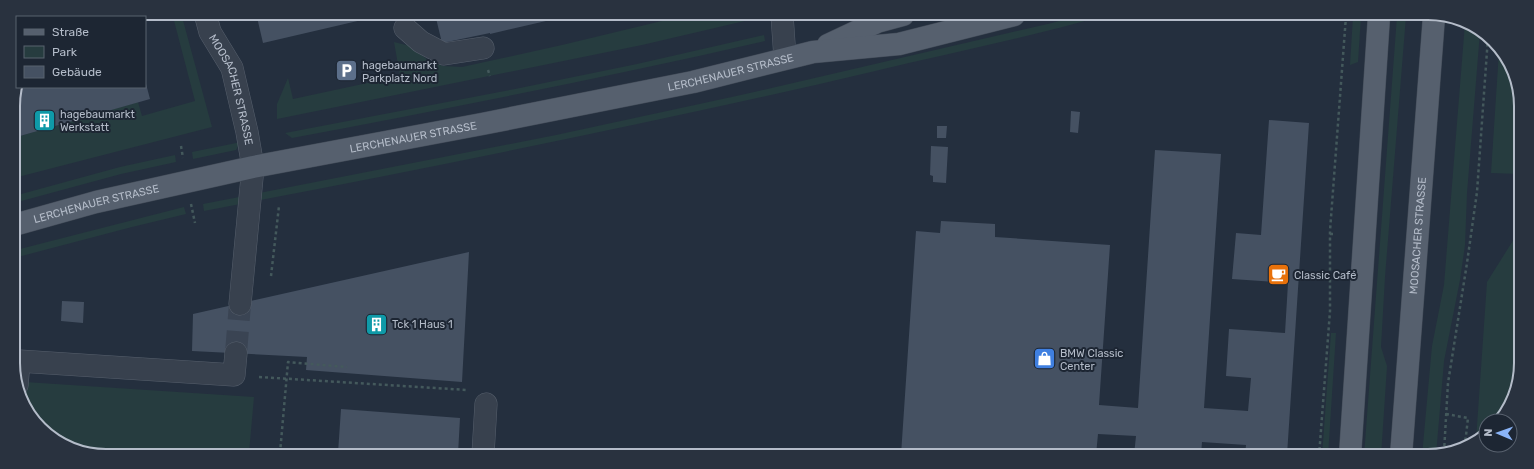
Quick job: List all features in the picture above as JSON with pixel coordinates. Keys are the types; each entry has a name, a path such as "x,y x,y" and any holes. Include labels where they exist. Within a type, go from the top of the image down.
{"main road":[{"name":"LERCHENAUER STRASSE","path":"813,52 885,20"},
{"name":"LERCHENAUER STRASSE","path":"20,223 96,202 253,167 482,124 670,86 813,52 899,44 994,20"},
{"path":"1350,449 1379,20"},
{"name":"MOOSACHER STRASSE","path":"1402,449 1434,21"}],"lane":[{"name":"MOOSACHER STRASSE","path":"207,20 210,32 232,68 247,132 253,167 240,304"},
{"path":"782,20 785,58"},
{"path":"405,28 421,42 444,54 483,48"},
{"path":"20,361 234,375 236,353"},
{"path":"483,449 486,404"}],"path":[{"path":"1320,449 1330,311 1330,234 1346,20"},
{"path":"1444,447 1446,414 1454,340 1477,192 1488,44"},
{"path":"1336,158 1340,159"},
{"path":"272,276 279,206"},
{"path":"1330,234 1335,234"},
{"path":"280,449 288,362 347,367"},
{"path":"234,375 484,391 486,404"},
{"path":"1446,414 1468,418 1465,440"}],"green space":[{"path":"174,20 183,20 212,127 20,176 20,136 138,102 142,116 195,101"},
{"path":"666,20 749,20 642,45 277,119 277,104 288,78 293,99 400,76 394,42 410,46 429,61 443,66 462,67"},
{"path":"1062,20 1087,20 1018,38 705,110 455,162 204,211 203,204 556,135 741,95"},
{"path":"1353,20 1361,20 1358,62 1350,65"},
{"path":"1397,20 1406,20 1385,277 1381,347 1387,366 1381,449 1365,449"},
{"path":"1465,28 1480,38 1467,193 1465,245 1460,280 1444,361 1437,449 1423,449 1432,346 1444,285"},
{"path":"764,35 765,41 529,92 292,138 285,133 515,89 637,64"},
{"path":"1499,57 1503,63 1509,78 1514,100 1514,174 1491,173"},
{"path":"241,142 236,150 193,159 192,152"},
{"path":"175,155 176,162 121,174 20,201 20,194 120,167"},
{"path":"184,207 186,214 20,256 20,249"},
{"path":"1514,239 1514,363 1511,385 1505,401 1498,413 1478,413 1478,433 1476,434 1487,282"},
{"path":"1331,333 1336,333 1328,449 1323,449"},
{"path":"25,382 254,397 249,449 106,449 84,446 63,438 45,424 34,411 24,388"}],"building":[{"path":"258,20 362,20 263,43"},
{"path":"436,20 550,20 490,34 442,43"},
{"name":"hagebaumarkt Werkstatt","path":"146,84 150,99 20,136 20,100 22,88 146,88"},
{"path":"1071,111 1080,112 1078,133 1070,132"},
{"path":"1269,120 1309,123 1287,449 1246,449 1246,445 1202,442 1201,449 1135,449 1136,436 1098,434 1097,449 901,449 916,231 940,233 941,221 995,224 995,237 1110,245 1099,405 1138,408 1155,150 1221,154 1204,408 1248,411 1251,378 1226,376 1229,329 1285,333 1288,283 1232,279 1236,233 1261,235"},
{"path":"937,126 947,126 946,138 937,138"},
{"path":"931,146 948,147 946,183 933,182 933,176 930,175"},
{"name":"Tck 1 Haus 1","path":"469,252 462,382 306,370 307,357 192,351 193,314"},
{"path":"62,301 84,302 83,323 61,321"},
{"path":"341,409 460,418 458,449 338,449"}],"tunnel":[{"path":"236,353 240,304"}],"place":[{"name":"hagebaumarkt Parkplatz Nord","path":"347,71"},
{"name":"hagebaumarkt Werkstatt","path":"45,120"},
{"name":"Classic Café","path":"1279,275"},
{"name":"Tck 1 Haus 1","path":"376,324"},
{"name":"BMW Classic Center","path":"1045,359"}]}
